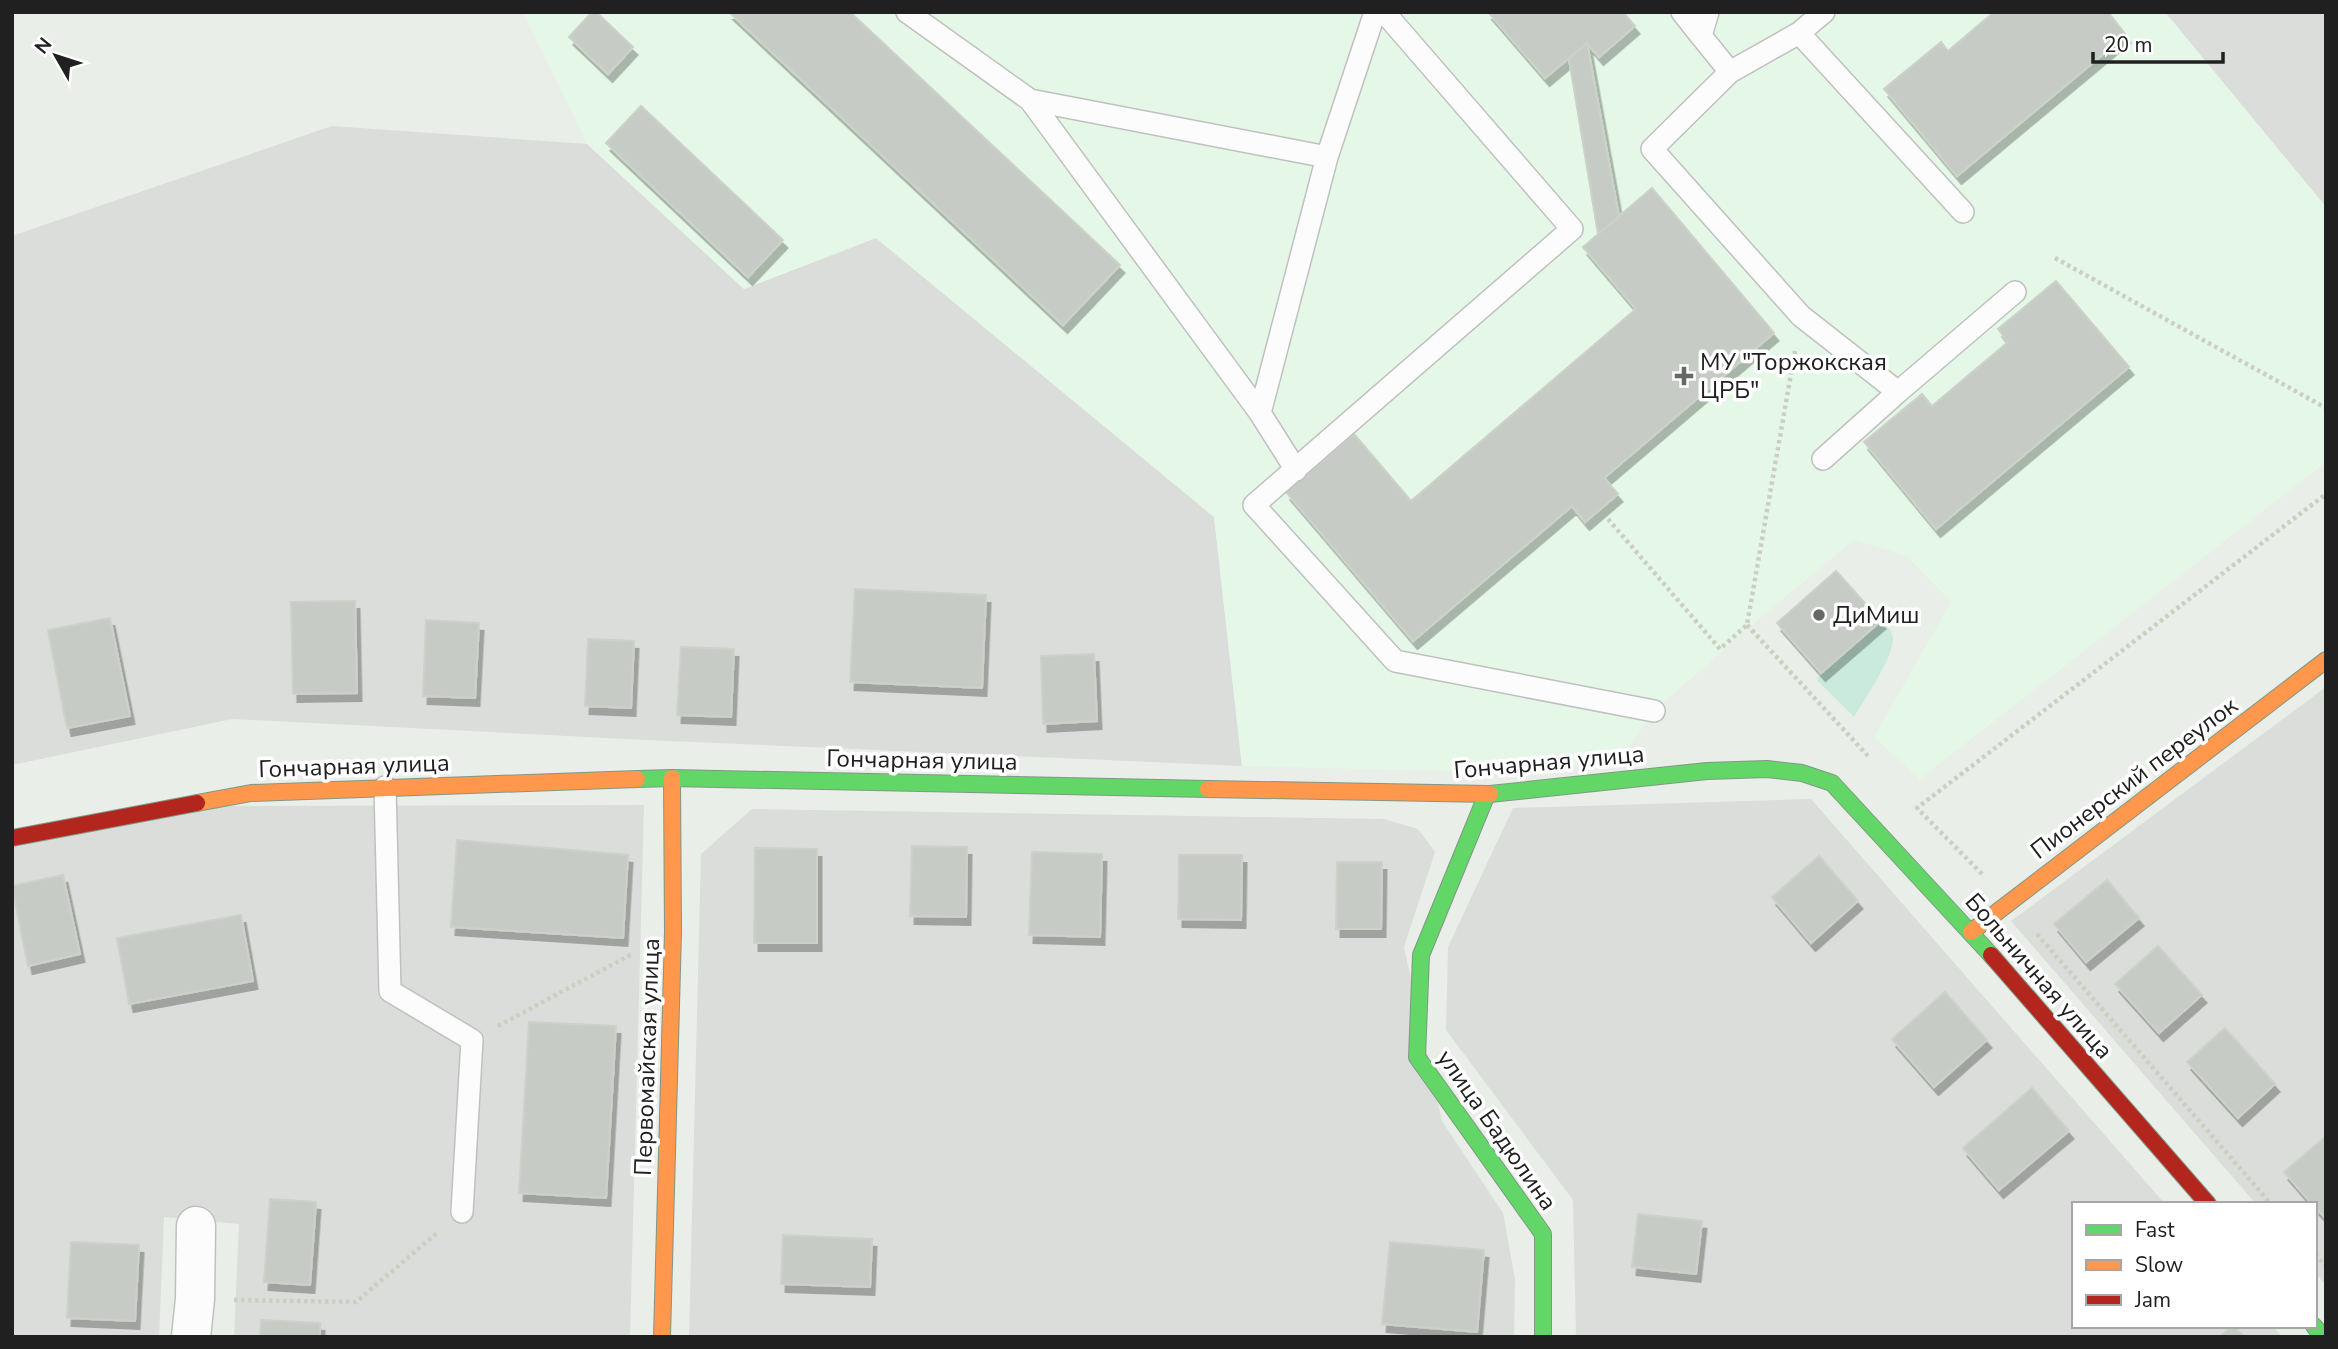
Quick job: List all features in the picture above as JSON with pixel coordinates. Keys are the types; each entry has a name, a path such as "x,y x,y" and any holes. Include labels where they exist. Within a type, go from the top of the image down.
{"street":[{"name":"Пионерский переулок","path":"1971,932 2326,660"},
{"name":"Гончарная улица","path":"12,838 251,793 672,778 1488,794 1724,769 1767,769 1802,773 1832,783"},
{"name":"Первомайская улица","path":"662,1337 673,932 672,778"},
{"name":"Больничная улица","path":"1832,783 1971,932 2206,1202"},
{"name":"улица Бадюлина","path":"1488,794 1421,955 1417,1057 1544,1234 1542,1337"},
{"path":"191,1337 195,1299 196,1226"}],"lane":[{"path":"907,12 1030,100 1259,413 1296,470"},
{"path":"1259,413 1327,157 1375,12"},
{"path":"1384,12 1572,229 1254,505 1395,661 1654,711"},
{"path":"1682,12 1730,72"},
{"path":"1701,36 1708,12"},
{"path":"1824,12 1799,33 1730,72 1652,149 1801,316 1898,392"},
{"path":"1799,33 1963,212"},
{"path":"1030,100 1327,157"},
{"path":"1824,459 2015,292"},
{"path":"385,787 390,991 472,1040 462,1212"}],"path":[{"path":"2055,258 2326,408"},
{"path":"1608,519 1720,649 1747,625 1801,316"},
{"path":"1747,625 1872,760"},
{"path":"1908,799 1917,808"},
{"path":"472,1040 673,932"},
{"path":"195,1299 356,1302 462,1212"}],"shaded area":[{"name":"МУ \"Торжокская ЦРБ\"","path":"523,12 2165,12 2326,207 2326,462 1920,779 1874,737 1951,602 1907,556 1854,540 1654,711 1618,761 1488,772 1242,766 1214,517 876,238 744,289 587,144"},
{"path":"2165,12 2326,12 2326,207"},
{"path":"332,126 587,144 744,289 876,238 1214,517 1242,766 232,719 12,765 12,236"},
{"path":"1881,621 1891,633 1892,646 1884,667 1854,717 1816,679"},
{"path":"2326,687 2326,1285 2317,1275 2317,1202 2254,1202 2011,921"},
{"path":"1811,799 2163,1202 2072,1202 2072,1328 2275,1328 2282,1337 1576,1337 1573,1200 1446,1030 1448,947 1513,808"},
{"path":"644,805 630,1337 234,1337 239,1224 164,1217 159,1337 12,1337 12,847 216,806"},
{"path":"752,809 1384,819 1418,829 1435,852 1404,947 1442,1121 1503,1213 1515,1279 1514,1337 689,1337 701,854"}],"building":[{"path":"592,12 596,12 633,47 608,74 569,37"},
{"path":"729,12 850,12 1120,265 1063,325"},
{"path":"1488,12 1623,12 1635,26 1599,57 1587,43 1545,78"},
{"path":"1994,12 2108,12 2126,35 1957,176 1884,89 1941,42 1948,51"},
{"path":"1587,43 1619,217 1598,234 1569,59"},
{"path":"641,106 783,240 748,277 606,143"},
{"path":"1652,188 1774,333 1604,478 1618,494 1585,522 1572,506 1413,641 1286,492 1354,434 1411,501 1636,309 1583,247"},
{"path":"2056,281 2129,367 1936,529 1864,442 1922,394 1932,406 2008,342 1998,329"},
{"path":"1836,571 1881,621 1821,673 1777,623"},
{"path":"855,589 986,595 982,688 850,682"},
{"path":"355,601 357,693 293,694 291,602"},
{"path":"110,618 130,716 67,728 48,630"},
{"path":"426,620 479,623 475,698 423,696"},
{"path":"588,639 634,641 631,708 585,706"},
{"path":"681,647 734,649 731,717 677,715"},
{"path":"1094,654 1097,721 1043,724 1041,656"},
{"path":"457,840 628,855 623,938 451,927"},
{"path":"912,846 967,847 966,917 910,916"},
{"path":"755,848 817,849 817,943 754,943"},
{"path":"1032,852 1102,854 1100,937 1029,935"},
{"path":"1179,855 1242,855 1241,920 1178,919"},
{"path":"1819,856 1858,901 1811,943 1772,897"},
{"path":"1337,862 1382,862 1381,929 1336,929"},
{"path":"63,875 80,954 28,966 12,886"},
{"path":"2107,880 2139,918 2086,962 2054,924"},
{"path":"241,915 253,981 129,1004 117,938"},
{"path":"2158,946 2202,995 2159,1033 2115,984"},
{"path":"1945,992 1987,1040 1934,1087 1892,1039"},
{"path":"529,1022 616,1026 606,1198 519,1193"},
{"path":"2225,1028 2275,1084 2238,1118 2187,1062"},
{"path":"2032,1088 2069,1131 1999,1190 1963,1148"},
{"path":"2326,1138 2326,1219 2317,1209 2317,1202 2310,1202 2284,1172"},
{"path":"270,1199 316,1202 310,1285 264,1282"},
{"path":"1638,1214 1702,1221 1696,1274 1632,1267"},
{"path":"783,1235 872,1239 870,1287 781,1284"},
{"path":"71,1242 139,1245 135,1321 67,1318"},
{"path":"1390,1242 1484,1250 1477,1332 1382,1324"},
{"path":"261,1320 320,1323 320,1337 260,1337"},
{"path":"2229,1328 2236,1328 2244,1337 2220,1337"}],"traffic: fast":[{"path":"1490,794 1707,771 1767,769 1802,773 1832,783 1991,955"},
{"path":"637,779 1208,789"},
{"path":"1487,794 1421,955 1417,1057 1543,1234 1543,1337"},
{"path":"2316,1328 2323,1337"}],"traffic: slow":[{"path":"1971,932 2326,660"},
{"path":"662,1337 673,932 672,778"},
{"path":"197,803 251,793 637,779"},
{"path":"1208,789 1490,794"}],"traffic: jam":[{"path":"12,838 197,803"},
{"path":"1991,955 2206,1202"}],"place":[{"name":"МУ \"Торжокская ЦРБ\"","path":"1684,376"},
{"name":"ДиМиш","path":"1819,615"}]}
